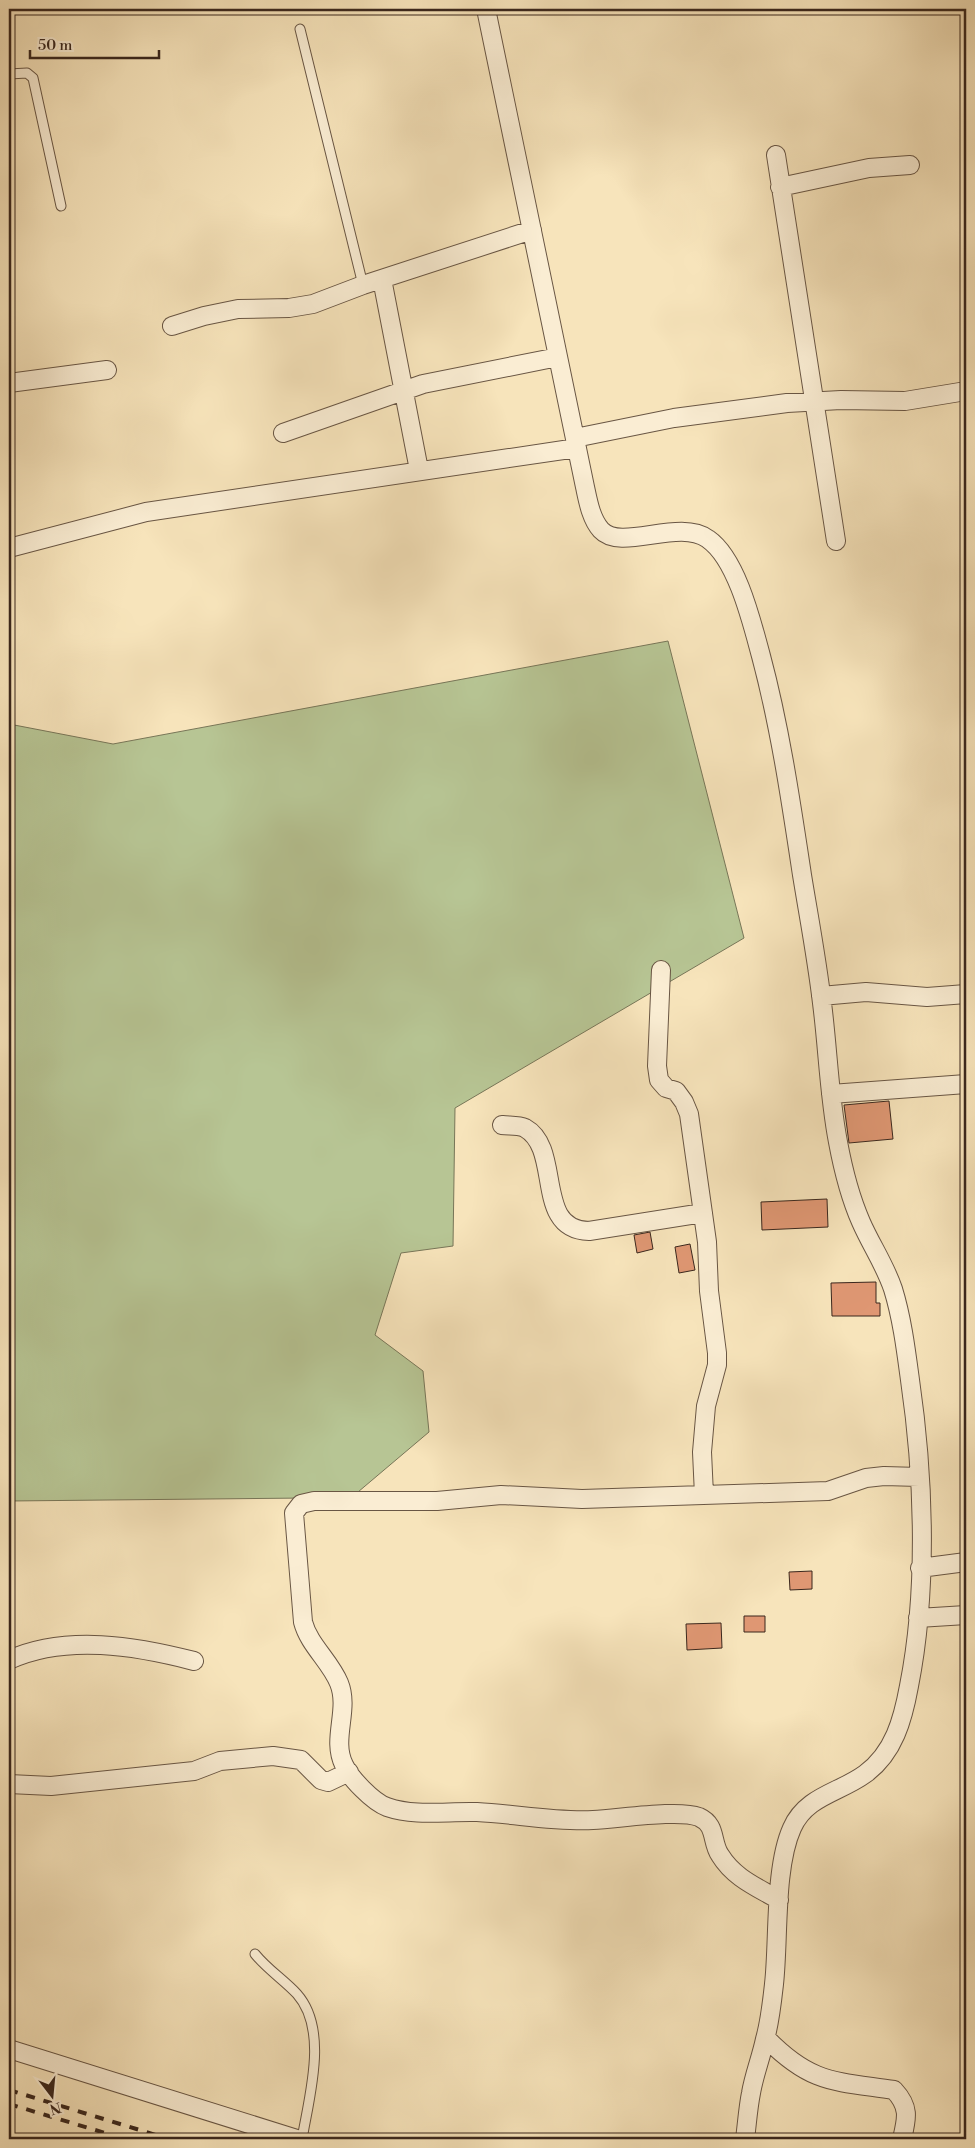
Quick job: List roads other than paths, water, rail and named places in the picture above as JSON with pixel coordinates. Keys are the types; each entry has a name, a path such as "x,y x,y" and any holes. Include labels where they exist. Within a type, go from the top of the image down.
{"street":[{"path":"486,9 590,507 602,532 610,536 626,537 676,531 707,538 721,552 738,584 748,609 770,690 794,817 821,996 837,1140 852,1196 894,1290 911,1386 919,1477 920,1568 918,1618 910,1683 901,1722 894,1741 882,1759 864,1775 813,1801 799,1814 789,1833 779,1900 774,1984 766,2038 751,2091 745,2139"},
{"path":"776,155 836,541"},
{"path":"780,187 869,168 910,165"},
{"path":"172,326 204,316 238,309 289,308 313,304 363,285 532,230"},
{"path":"382,279 419,470"},
{"path":"283,433 423,384 558,357"},
{"path":"9,383 107,370"},
{"path":"9,548 146,512 419,470 576,443 674,418 815,401 905,401 966,391"},
{"path":"661,970 657,1066 659,1080 666,1088 676,1091 684,1102 689,1114 703,1213 717,1359 706,1406 702,1452 704,1495"},
{"path":"821,996 866,992 927,997 966,994"},
{"path":"831,1094 966,1084"},
{"path":"502,1125 523,1127 533,1134 541,1150 559,1216 567,1227 578,1231 589,1231 703,1213"},
{"path":"779,1900 740,1878 728,1867 718,1853 714,1832 708,1823 698,1817 668,1815 581,1821 476,1812 435,1814 406,1812 378,1803 349,1772 340,1755 338,1743 342,1700 339,1684 306,1632 303,1622 294,1514 301,1504 314,1500 437,1500 501,1496 582,1499 828,1491 866,1478 884,1476 919,1477"},
{"path":"920,1568 966,1562"},
{"path":"918,1618 966,1615"},
{"path":"9,1660 33,1650 50,1647 119,1646 162,1653 194,1662"},
{"path":"9,1784 51,1786 194,1771 220,1761 273,1756 300,1760 321,1780 328,1782 349,1772"},
{"path":"766,2038 784,2056 822,2079 894,2090 906,2106 906,2123 902,2139"},
{"path":"9,2050 297,2139"}],"lane":[{"path":"300,29 363,285"},
{"path":"9,74 27,73 33,78 61,206"},
{"path":"255,1954 297,1994 307,2008 312,2022 315,2059 302,2139"}],"railway":[{"path":"9,2090 169,2139"},
{"path":"9,2104 125,2139"}]}
